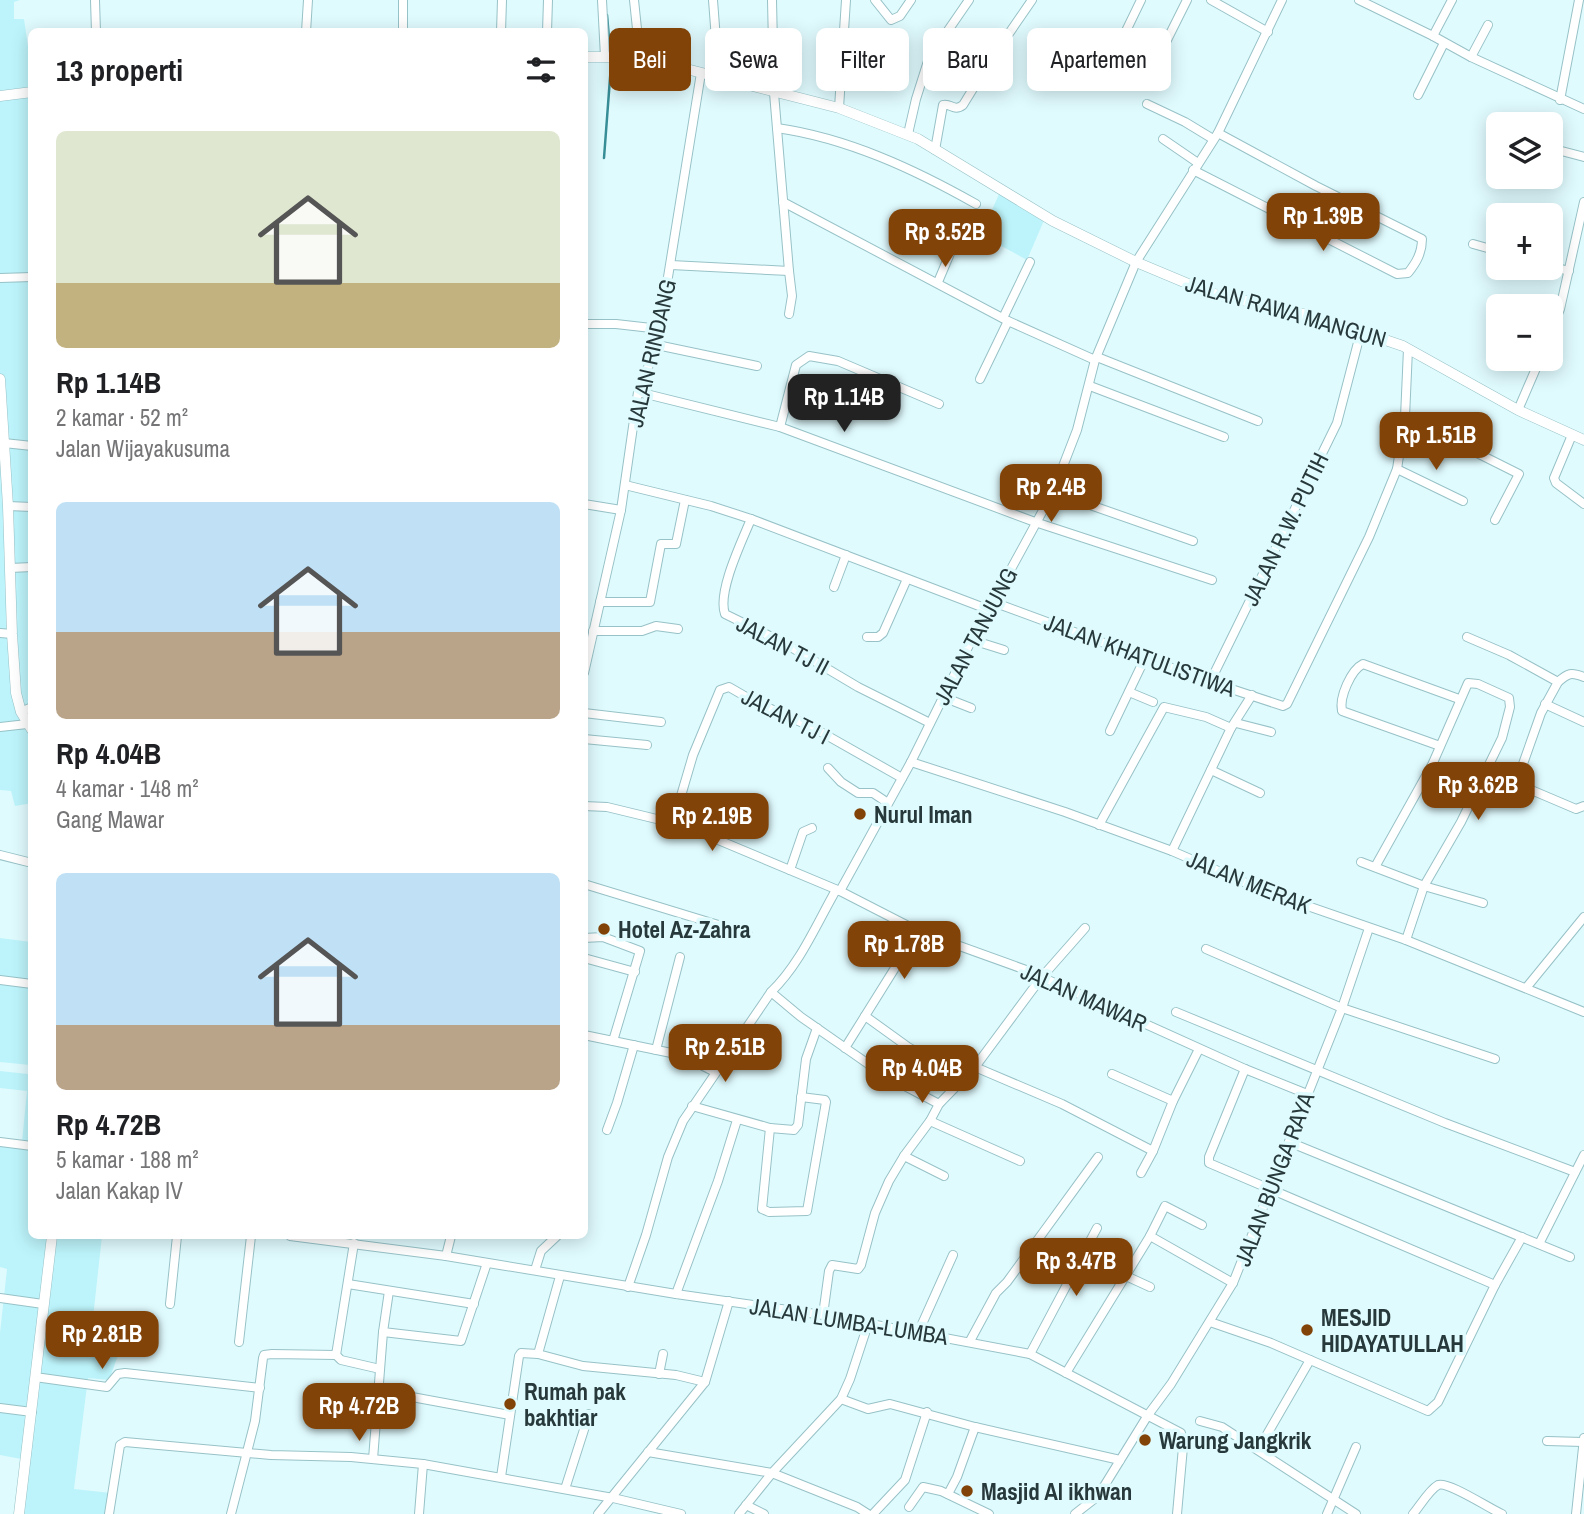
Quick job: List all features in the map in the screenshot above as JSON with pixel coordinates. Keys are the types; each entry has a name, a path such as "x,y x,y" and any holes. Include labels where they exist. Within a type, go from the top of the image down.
{"main road":[{"name":"JALAN RAWA MANGUN","path":"588,57 609,57"},
{"name":"JALAN RAWA MANGUN","path":"691,70 705,74"},
{"name":"JALAN RAWA MANGUN","path":"766,91 839,108 908,134 1053,221 1136,262 1210,293 1321,318 1408,348 1518,410 1584,440"},
{"path":"0,96 28,92"},
{"path":"0,379 4,443 3,484 8,506 16,693 20,712 28,725"},
{"path":"19,1514 52,1239"}],"street":[{"path":"95,0 96,28"},
{"path":"306,28 308,0"},
{"path":"402,0 402,28"},
{"path":"501,28 502,0"},
{"path":"547,28 548,0"},
{"path":"603,0 605,57"},
{"path":"634,0 637,28"},
{"path":"712,0 714,28"},
{"path":"772,0 774,93 792,296 789,314"},
{"path":"839,108 846,0"},
{"path":"876,0 891,20 901,16 911,0"},
{"path":"908,134 929,58 969,0"},
{"path":"935,150 943,105 954,108 963,106 989,61 1032,0"},
{"path":"1127,28 1141,0"},
{"path":"1171,31 1186,0"},
{"path":"1211,0 1268,32"},
{"name":"JALAN TANJUNG","path":"628,1287 668,1157 683,1121 771,992 783,981 799,958 911,762 972,640 1053,492 1077,430 1096,358 1136,262 1215,136 1282,0"},
{"path":"1359,0 1373,3 1471,58 1584,109"},
{"path":"1433,36 1452,0"},
{"path":"1560,100 1578,0"},
{"path":"1471,58 1488,25"},
{"path":"1418,95 1444,43"},
{"name":"JALAN RINDANG","path":"588,654 621,510 638,391 657,345 701,73"},
{"path":"1147,104 1422,239 1416,263 1408,273 1397,274 1195,167 1163,139"},
{"path":"777,128 827,138 885,160 924,175 976,204"},
{"path":"1563,151 1584,157"},
{"path":"783,202 1006,319 1096,358 1258,421"},
{"path":"1563,296 1584,202"},
{"path":"937,282 962,225"},
{"path":"1473,244 1486,248"},
{"path":"980,379 1030,262"},
{"path":"671,265 789,271"},
{"path":"1563,269 1569,271"},
{"path":"0,278 28,277"},
{"path":"588,324 660,329"},
{"name":"JALAN R.W. PUTIH","path":"1210,682 1337,423 1361,331"},
{"path":"657,345 757,366"},
{"path":"1408,348 1405,417 1397,469 1463,501"},
{"path":"780,427 796,365 809,356 838,361 939,404"},
{"path":"1518,410 1535,371"},
{"path":"1090,386 1223,437"},
{"path":"638,391 780,427 1035,522 1212,580"},
{"path":"1405,417 1519,474 1495,520"},
{"path":"1572,435 1554,478 1556,483 1584,504"},
{"path":"4,443 28,446"},
{"name":"JALAN KHATULISTIWA","path":"625,485 751,519 907,579 1279,705 1287,704 1369,537 1397,469"},
{"path":"1053,492 1193,541"},
{"path":"600,602 650,602 662,544 676,544 685,500"},
{"path":"8,506 28,507"},
{"path":"588,506 621,510"},
{"name":"JALAN TJ II","path":"751,519 728,580 722,606 725,614 930,723"},
{"path":"834,587 846,555"},
{"path":"10,568 28,567"},
{"path":"867,637 878,637 883,633 907,579"},
{"path":"593,631 642,631 656,626 678,629"},
{"path":"0,633 12,634"},
{"path":"1467,637 1509,654 1558,682"},
{"path":"972,640 1004,650"},
{"path":"1110,731 1145,658"},
{"path":"1440,746 1342,711 1340,703 1356,668 1363,664 1459,699"},
{"path":"1584,677 1567,674 1558,682 1545,704 1518,778 1524,787 1576,809 1584,806"},
{"path":"1376,867 1411,805 1468,683 1509,698 1510,707 1502,738 1484,778 1423,886 1406,940"},
{"name":"JALAN TJ I","path":"673,823 693,755 720,690 729,687 755,702 812,727 902,778"},
{"path":"1129,692 1153,702"},
{"path":"1172,851 1233,725 1252,695"},
{"path":"943,697 971,708"},
{"path":"1545,704 1584,722"},
{"path":"1099,825 1164,707 1271,732"},
{"path":"20,712 28,709"},
{"path":"588,713 661,722"},
{"path":"0,727 28,727"},
{"path":"588,739 647,745"},
{"name":"JALAN MERAK","path":"911,762 1172,851 1267,892 1406,940 1584,1012"},
{"path":"828,768 841,782 858,793 873,793 888,803"},
{"path":"1211,770 1260,793"},
{"name":"JALAN MAWAR","path":"588,806 607,807 673,823 838,890 918,931 1041,978 1307,1094"},
{"path":"790,870 803,832 812,828"},
{"path":"0,855 28,862"},
{"path":"1360,862 1423,886 1483,903"},
{"path":"588,885 748,934"},
{"path":"1526,988 1584,917"},
{"path":"823,1315 832,1265 858,1269 861,1265 875,1213 889,1181 939,1104 975,1067 1041,978 1085,928"},
{"name":"JALAN BUNGA RAYA","path":"1075,1514 1098,1496 1233,1283 1342,1008 1369,928"},
{"path":"845,1048 918,931"},
{"path":"588,937 603,937 640,951 613,1041"},
{"path":"1206,949 1342,1008 1495,1059"},
{"path":"656,1049 680,957"},
{"path":"588,959 635,972"},
{"path":"0,980 28,984"},
{"path":"771,992 884,1075 939,1104"},
{"path":"1176,1012 1445,1123 1575,1171"},
{"path":"865,1016 908,1047 963,1078"},
{"path":"692,1106 770,1128 794,1130 798,1125 806,1059 817,1028"},
{"path":"588,1036 681,1055 715,1072"},
{"path":"607,1130 634,1045"},
{"path":"1141,1173 1199,1049"},
{"path":"975,1067 1062,1104 1153,1151"},
{"path":"1245,1069 1209,1161 1217,1167 1272,1188 1495,1285"},
{"path":"1112,1074 1173,1101"},
{"path":"770,1128 762,1209 769,1212 807,1211 826,1102 801,1097"},
{"path":"676,1294 718,1181 737,1120"},
{"path":"930,1121 1020,1161"},
{"path":"0,1142 28,1146"},
{"path":"1289,1142 1570,1257"},
{"path":"1539,1244 1584,1155"},
{"path":"904,1156 944,1176"},
{"path":"970,1341 996,1293 1007,1282 1098,1157"},
{"path":"1066,1373 1150,1236 1165,1206 1202,1225"},
{"path":"1030,1354 1097,1228"},
{"path":"1150,1236 1233,1283"},
{"path":"1210,1322 1271,1343 1428,1411 1438,1402 1495,1285 1522,1237"},
{"path":"170,1304 177,1239"},
{"path":"239,1342 251,1239"},
{"name":"JALAN LUMBA-LUMBA","path":"331,1239 358,1241 628,1287 823,1315 1030,1354 1181,1433 1183,1447 1177,1514"},
{"path":"446,1256 450,1239"},
{"path":"535,1270 541,1251 554,1239"},
{"path":"336,1355 358,1241"},
{"path":"918,1333 953,1255"},
{"path":"383,1332 461,1340 487,1263"},
{"path":"538,1354 560,1276"},
{"path":"1126,1276 1150,1287"},
{"path":"348,1284 474,1304"},
{"path":"373,1459 389,1291"},
{"path":"0,1297 43,1304"},
{"path":"598,1514 705,1382 729,1301"},
{"path":"739,1514 772,1473 841,1399 868,1324"},
{"path":"501,1477 521,1353 538,1354 583,1366 705,1382"},
{"path":"659,1374 663,1354"},
{"path":"231,1514 248,1452 264,1355 336,1355 341,1360 380,1369"},
{"path":"1258,1450 1310,1360"},
{"path":"35,1377 107,1387 118,1374 125,1373 260,1388"},
{"path":"378,1395 465,1405 510,1415"},
{"path":"841,1399 868,1409 890,1404 927,1412 975,1427 1120,1460"},
{"path":"0,1408 32,1412"},
{"path":"873,1514 905,1480 927,1412"},
{"path":"565,1489 589,1414"},
{"path":"1200,1421 1222,1427 1356,1514"},
{"path":"948,1494 975,1427"},
{"path":"1547,1441 1584,1440 1576,1514"},
{"path":"109,1514 120,1445 125,1442 423,1464 613,1497 681,1514"},
{"path":"1327,1514 1356,1447"},
{"path":"648,1452 772,1473 857,1507 868,1514"},
{"path":"419,1514 423,1464"},
{"path":"1413,1514 1436,1486 1443,1484 1502,1514"},
{"path":"909,1507 923,1487 948,1494 989,1514"},
{"path":"746,1506 764,1514"}],"shaded area":[{"path":"0,0 20,0 14,2 14,19 24,19 28,46 28,804 15,806 11,791 0,790"},
{"path":"999,194 1045,218 1027,260 981,235"},
{"path":"0,938 28,942 28,1065 0,1062"},
{"path":"0,1071 28,1074 28,1239 102,1239 92,1327 123,1332 120,1350 109,1380 88,1378 74,1489 111,1493 108,1514 15,1514 21,1459 0,1455 0,1333 7,1269 0,1267 0,1140 22,1142 27,1091 0,1088"}],"waterway":[{"path":"607,15 609,38"},
{"path":"604,158 609,91"}],"place":[{"name":"Nurul Iman","path":"860,814"},
{"name":"Hotel Az-Zahra","path":"604,929"},
{"name":"MESJID HIDAYATULLAH","path":"1307,1330"},
{"name":"Rumah pak bakhtiar","path":"510,1404"},
{"name":"Warung Jangkrik","path":"1145,1440"},
{"name":"Masjid Al ikhwan","path":"967,1491"}]}
